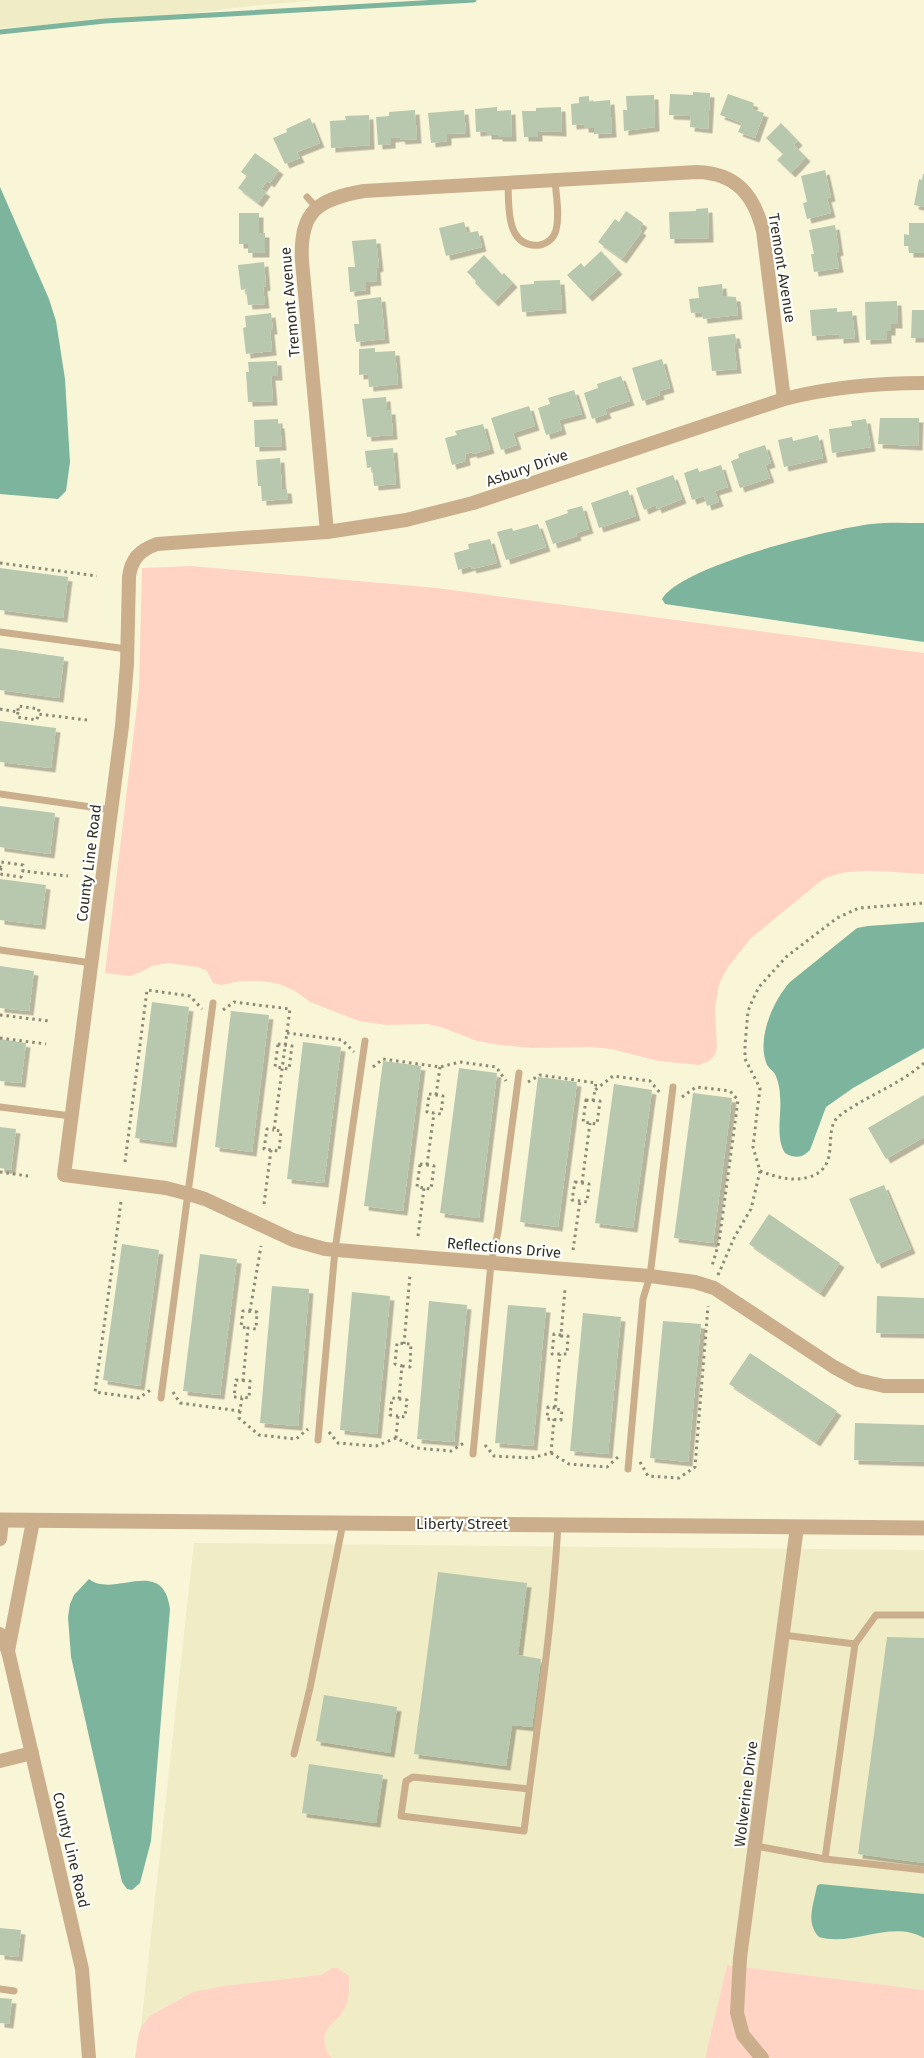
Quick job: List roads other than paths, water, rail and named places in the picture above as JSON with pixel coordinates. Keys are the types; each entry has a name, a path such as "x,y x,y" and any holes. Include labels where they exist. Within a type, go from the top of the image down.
{"street":[{"name":"Tremont Avenue","path":"327,532 301,246 302,232 307,220 317,208 330,200 364,191 555,180 713,173 728,178 741,187 752,200 759,213 763,231 784,399"},
{"name":"Asbury Drive","path":"136,556 145,548 157,544 327,532 406,520 473,503 784,399 833,388 864,384 924,382"},
{"name":"County Line Road","path":"64,1175 93,964 122,726 129,576 130,565 136,556"},
{"name":"Reflections Drive","path":"64,1175 166,1188 205,1199 293,1240 335,1250 650,1276 696,1282 714,1288 848,1376 871,1384 884,1386 924,1386"},
{"name":"Liberty Street","path":"1,1520 924,1528"},
{"path":"0,1540 1,1520"},
{"name":"County Line Road","path":"8,1651 33,1520"},
{"name":"Wolverine Drive","path":"762,2058 743,2035 737,2013 740,1958 797,1527"},
{"name":"County Line Road","path":"0,1634 8,1651 82,1969 89,2058"},
{"path":"0,1761 32,1753"}],"lane":[{"path":"508,183 509,213 514,232 518,239 526,243 542,244 550,240 555,232 557,215 555,180"},
{"path":"307,197 317,208"},
{"path":"0,632 127,649"},
{"path":"0,794 112,810"},
{"path":"0,950 93,964"},
{"path":"162,1398 212,1003"},
{"path":"318,1440 335,1250 365,1041"},
{"path":"473,1454 491,1263 498,1232 518,1073"},
{"path":"628,1469 643,1299 650,1276 673,1087"},
{"path":"0,1107 71,1116"},
{"path":"294,1754 310,1688 343,1523"},
{"path":"529,1789 413,1777 406,1780 401,1816 524,1831 554,1585 558,1525"},
{"path":"825,1859 855,1644 876,1615 924,1616"},
{"path":"783,1635 855,1644"},
{"path":"756,1846 825,1859 924,1870"},
{"path":"0,1989 14,1991"}],"waterway":[{"path":"0,32 105,21 474,0"}]}
